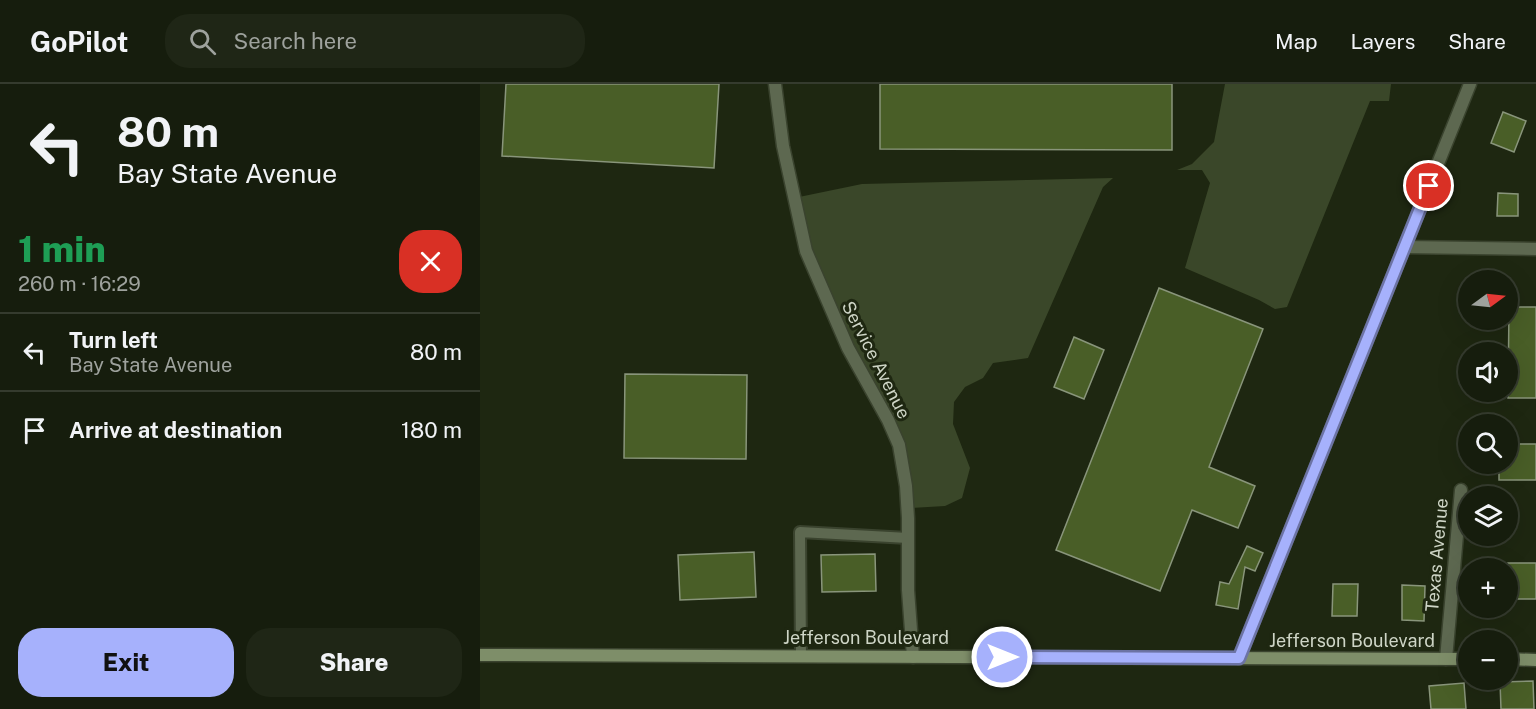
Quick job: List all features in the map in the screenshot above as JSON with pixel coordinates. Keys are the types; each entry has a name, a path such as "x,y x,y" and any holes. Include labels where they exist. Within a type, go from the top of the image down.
{"main road":[{"name":"Jefferson Boulevard","path":"480,655 1458,659"},
{"path":"1518,659 1536,660"}],"street":[{"name":"Service Avenue","path":"775,84 778,121 806,251 848,348 888,420 899,445 906,486 908,590 913,657"},
{"path":"1239,658 1470,84"},
{"path":"1404,247 1536,249"},
{"name":"Texas Avenue","path":"1446,659 1458,524"}],"lane":[{"path":"801,656 800,532 908,538"}],"green space":[{"path":"1225,84 1391,84 1389,101 1370,101 1287,307 1275,309 1185,268 1210,183 1202,170 1177,170 1192,164 1214,142"},
{"path":"1113,178 1103,187 1028,358 993,363 983,378 965,387 954,402 953,424 970,468 962,498 945,506 911,508 907,470 831,305 796,202 799,197 862,184"}],"building":[{"path":"506,84 719,84 714,168 502,156"},
{"path":"880,84 1172,84 1172,150 880,149"},
{"path":"1503,112 1526,121 1514,152 1491,143"},
{"path":"1498,193 1518,194 1518,216 1497,216"},
{"path":"1159,288 1263,329 1209,467 1255,486 1238,528 1192,510 1160,591 1056,550"},
{"path":"1518,307 1536,307 1536,398 1518,398 1518,342 1509,342 1509,330 1518,330"},
{"path":"1074,337 1104,350 1084,399 1054,387"},
{"path":"625,374 747,375 746,459 624,458"},
{"path":"1518,444 1536,444 1536,480 1499,480 1499,474 1518,474"},
{"path":"1247,546 1263,553 1255,571 1245,567 1238,609 1216,605 1220,582 1229,584"},
{"path":"754,552 756,597 680,600 678,555"},
{"path":"875,554 876,591 822,592 821,555"},
{"path":"1518,563 1536,563 1536,599 1518,599"},
{"path":"1333,584 1358,584 1357,616 1332,616"},
{"path":"1402,585 1425,586 1424,621 1402,620"},
{"path":"1518,681 1533,681 1534,709 1501,709 1500,690 1518,690"},
{"path":"1458,684 1458,690 1465,690 1466,709 1431,709 1429,686"}],"route":[{"path":"1002,657 1239,658 1429,186"}]}
